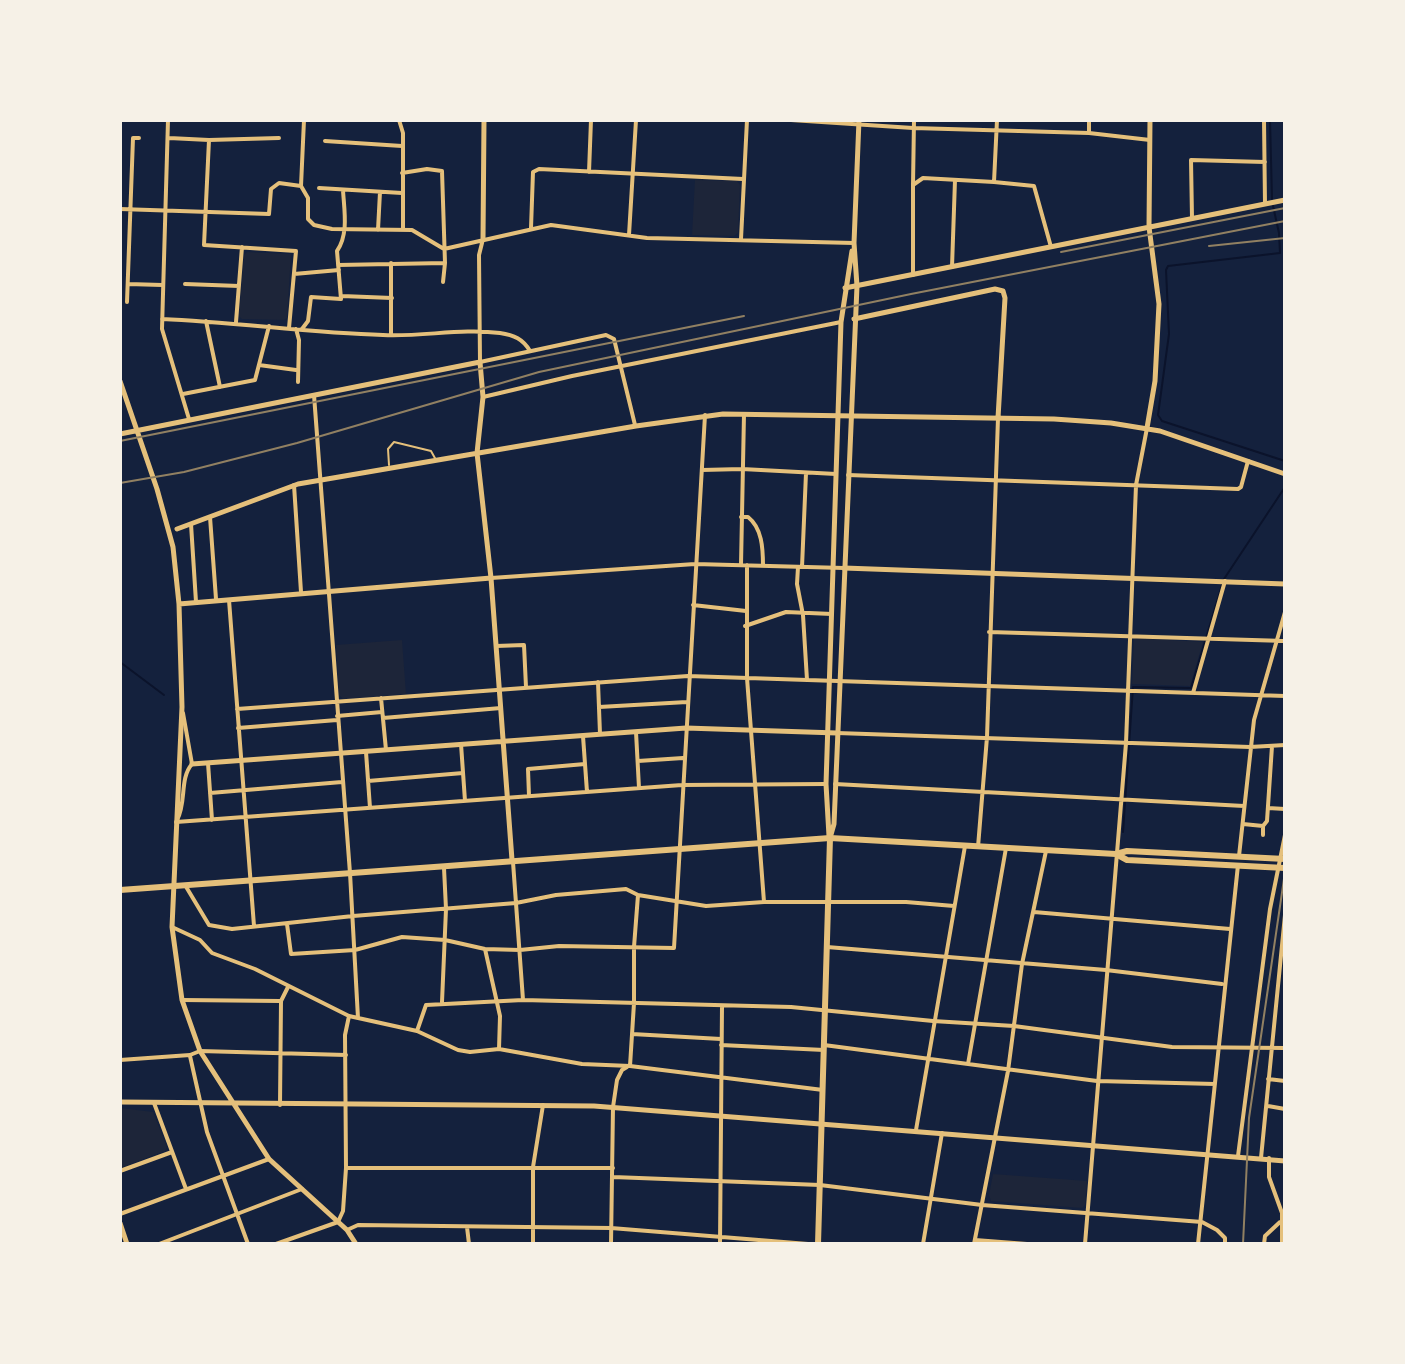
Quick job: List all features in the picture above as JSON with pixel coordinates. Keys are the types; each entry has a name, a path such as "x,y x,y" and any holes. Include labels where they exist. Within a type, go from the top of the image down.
{"highway":[{"path":"818,1244 830,838"},
{"path":"120,890 830,838 1046,851 1116,854 1127,851 1282,859"},
{"path":"1116,854 1127,860 1282,868"}],"street":[{"path":"168,120 162,329 189,419"},
{"path":"304,120 301,186 308,198 308,219 314,225 344,229 412,230 444,249 551,225 647,238 854,243"},
{"path":"399,120 403,133 403,230"},
{"path":"484,120 483,239 479,255 483,397 477,453 491,578 523,1000"},
{"path":"589,172 591,120"},
{"path":"629,235 636,120"},
{"path":"741,239 747,120"},
{"path":"791,120 859,122 913,128 1089,133 1150,140"},
{"path":"913,275 914,120"},
{"path":"994,182 997,120"},
{"path":"1089,120 1089,133"},
{"path":"1085,1244 1126,743 1136,485 1158,340 1157,289 1149,227 1150,120"},
{"path":"1264,120 1265,204"},
{"path":"830,838 834,824 857,286 854,243 859,122"},
{"path":"127,302 133,138 139,138"},
{"path":"168,138 279,138"},
{"path":"209,140 204,245 296,251 292,328 299,340 298,382"},
{"path":"325,141 402,146"},
{"path":"1192,218 1191,160 1265,162"},
{"path":"402,173 427,169 442,171 443,282"},
{"path":"531,228 533,172 539,169 743,179"},
{"path":"913,185 923,178 1034,186 1051,247"},
{"path":"952,267 955,180"},
{"path":"120,209 269,214 271,189 279,183 301,186"},
{"path":"319,188 402,193"},
{"path":"341,296 337,251 344,229 343,190"},
{"path":"378,230 380,192"},
{"path":"845,288 1285,200"},
{"path":"830,838 826,784 841,322 854,243"},
{"path":"236,322 242,247"},
{"path":"294,274 391,263 445,263"},
{"path":"391,263 391,335"},
{"path":"128,284 162,285"},
{"path":"185,284 239,286"},
{"path":"854,319 995,289 1003,291 1005,298 995,481 987,737 978,847"},
{"path":"302,329 308,321 311,297 392,298"},
{"path":"162,319 236,322 338,334 500,333 517,337 530,351"},
{"path":"206,321 220,387"},
{"path":"483,397 841,322"},
{"path":"182,394 255,380 269,326"},
{"path":"120,434 606,335 614,339 636,426"},
{"path":"258,365 296,370"},
{"path":"120,381 173,547 179,604 182,707 172,927 182,1000 200,1051 269,1159 347,1230 356,1244"},
{"path":"314,395 358,1018"},
{"path":"744,414 741,517 747,678 764,902"},
{"path":"287,924 291,954 355,950 402,937 445,940 485,949 520,950 559,946 674,948 705,415"},
{"path":"177,529 294,485 705,415 998,418 1111,423 1147,428 1285,474"},
{"path":"848,475 1238,489 1248,461"},
{"path":"702,470 742,469 837,475"},
{"path":"806,473 797,584 803,615 807,680"},
{"path":"294,485 301,592"},
{"path":"210,517 216,599"},
{"path":"741,517 753,521 763,543 763,566"},
{"path":"191,524 196,602"},
{"path":"179,604 301,592 695,564 1285,584"},
{"path":"1193,693 1225,581"},
{"path":"228,598 254,927"},
{"path":"693,605 746,611"},
{"path":"745,626 786,612 832,614"},
{"path":"1198,1244 1250,747 1261,695 1285,612"},
{"path":"989,632 1285,641"},
{"path":"496,646 524,645 526,687"},
{"path":"237,709 688,676 1285,696"},
{"path":"598,682 600,734"},
{"path":"381,698 386,750"},
{"path":"599,707 687,702"},
{"path":"182,707 192,764"},
{"path":"238,728 337,718 501,708"},
{"path":"176,822 183,809 186,771 192,764 686,728 1250,747 1285,745"},
{"path":"636,732 639,788"},
{"path":"583,736 587,792"},
{"path":"461,744 465,801"},
{"path":"1263,835 1263,826 1267,821 1272,746"},
{"path":"366,752 370,808"},
{"path":"637,761 683,758"},
{"path":"208,763 212,820"},
{"path":"529,796 528,769 585,764"},
{"path":"368,781 463,773"},
{"path":"210,793 342,782"},
{"path":"176,822 682,785 826,784"},
{"path":"835,784 1244,806"},
{"path":"1268,808 1285,809"},
{"path":"1243,824 1263,826"},
{"path":"1238,1156 1251,1048 1285,835"},
{"path":"916,1130 965,846"},
{"path":"968,1064 1006,848"},
{"path":"1027,1244 974,1242 1008,1071 1022,964 1046,851"},
{"path":"442,1002 446,909 444,865"},
{"path":"185,885 209,925 232,929 516,903 626,889 638,895 706,906 764,902 906,902 954,906"},
{"path":"630,1066 638,895"},
{"path":"1034,912 1230,929"},
{"path":"1261,1158 1285,915"},
{"path":"172,927 200,940 212,953 255,969 349,1016 417,1031 458,1050 499,1049 582,1064 630,1066 823,1090"},
{"path":"827,947 1106,970 1224,984"},
{"path":"485,949 498,1001 499,1049"},
{"path":"280,1105 281,1001 288,987"},
{"path":"182,1000 281,1001"},
{"path":"417,1031 426,1005 523,1000 791,1007 1014,1026 1100,1039 1219,1050 1285,1048"},
{"path":"720,1241 722,1006"},
{"path":"276,1244 338,1222 343,1211 346,1168 345,1035 349,1016"},
{"path":"632,1034 927,1058 1097,1081 1215,1084"},
{"path":"120,1060 190,1055 200,1051 346,1055"},
{"path":"190,1055 199,1103 248,1244"},
{"path":"611,1244 613,1107 617,1080 622,1070 630,1066"},
{"path":"1268,1079 1285,1081"},
{"path":"120,1102 613,1107 1285,1161"},
{"path":"154,1103 186,1189"},
{"path":"533,1244 533,1167 543,1105"},
{"path":"1267,1106 1285,1109"},
{"path":"923,1244 942,1133"},
{"path":"120,1171 172,1152"},
{"path":"1269,1158 1269,1177 1283,1215 1282,1244"},
{"path":"120,1214 269,1159"},
{"path":"346,1168 613,1168"},
{"path":"613,1177 820,1185 982,1205 1202,1222 1217,1230 1225,1238 1225,1244"},
{"path":"159,1244 302,1189"},
{"path":"1264,1244 1265,1236 1283,1215"},
{"path":"120,1223 127,1244"},
{"path":"347,1230 358,1225 611,1228 720,1241 808,1244"},
{"path":"467,1227 469,1244"},
{"path":"298,1236 301,1244"}],"lane":[{"path":"389,469 388,449 394,442 431,451 436,461"}],"shaded area":[{"path":"695,180 737,181 740,185 738,233 734,236 692,235"},
{"path":"247,252 291,254 287,318 284,320 242,319 239,316 244,255"},
{"path":"1134,638 1203,642 1190,686 1132,684"},
{"path":"402,640 406,694 343,699 339,695 336,645"},
{"path":"120,1108 153,1112 167,1147 165,1151 120,1168"},
{"path":"993,1174 1087,1181 1085,1205 1082,1208 991,1201 989,1195"}],"waterway":[{"path":"1270,120 1272,199"},
{"path":"1273,206 1280,253 1168,266 1169,334 1158,415 1162,421 1285,461"},
{"path":"1224,579 1285,487"},
{"path":"1123,832 1133,687 1191,688 1222,585"},
{"path":"120,662 164,695"}],"railway":[{"path":"1061,252 1285,208"},
{"path":"120,483 184,472 297,443 539,372 911,294 1285,221"},
{"path":"1209,246 1285,238"},
{"path":"120,441 744,316"},
{"path":"1243,1244 1249,1118 1285,872"}]}
